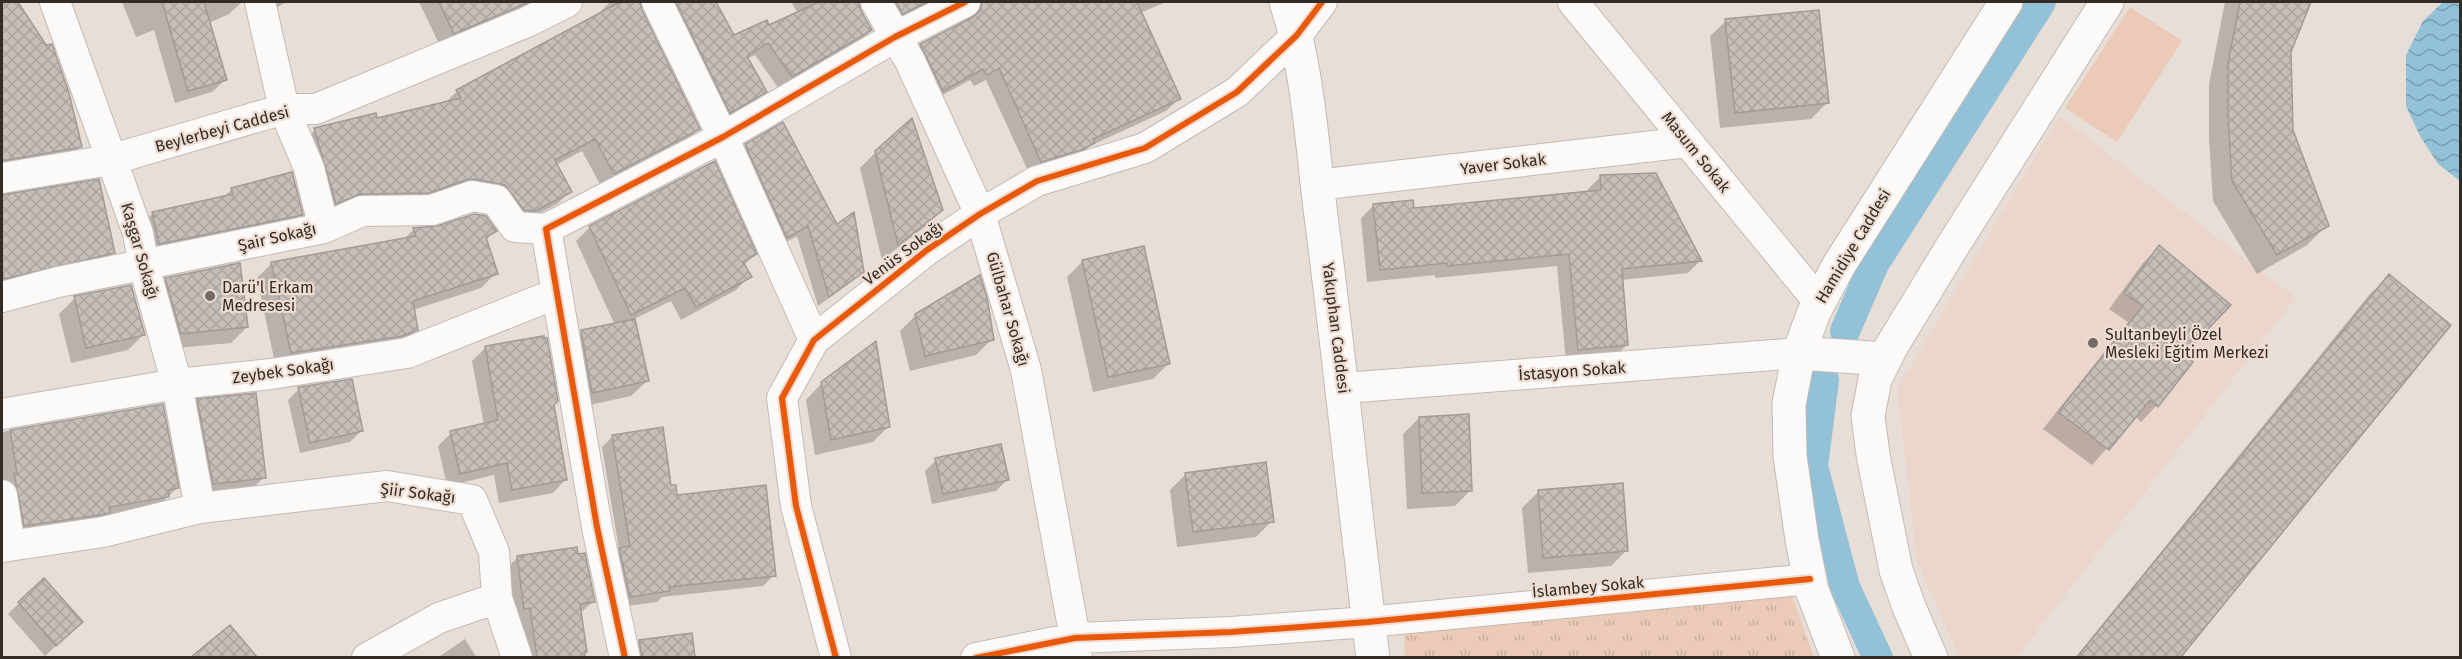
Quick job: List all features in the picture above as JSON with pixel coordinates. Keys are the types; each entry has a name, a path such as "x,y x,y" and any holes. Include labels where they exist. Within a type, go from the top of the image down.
{"street":[{"name":"Kaşgar Sokağı","path":"55,2 138,233 144,266 177,384 200,508"},
{"name":"Şair Sokağı","path":"2,297 58,282 324,228 309,168 284,109 260,2"},
{"name":"Beylerbeyi Caddesi","path":"2,178 110,160 284,109 316,109 527,22 567,2"},
{"path":"657,2 723,137 814,340"},
{"name":"Gülbahar Sokağı","path":"876,2 910,61 981,214 1026,370 1076,648"},
{"path":"324,228 362,211 432,210 472,196 496,200 515,227 546,229 723,137 895,37 965,2"},
{"name":"Yakuphan Caddesi","path":"1286,2 1297,34 1344,388 1373,657"},
{"name":"Venüs Sokağı","path":"836,657 796,506 782,398 814,340 927,250 981,214 1037,181 1145,148 1237,92 1297,34 1322,2"},
{"name":"Masum Sokak","path":"1573,2 1819,302"},
{"name":"Hamidiye Caddesi","path":"1838,657 1812,590 1790,456 1788,404 1799,353 1819,302 1839,265 2006,2"},
{"path":"1931,657 1896,570 1873,455 1868,416 1875,379 1952,247 2107,2"},
{"name":"Yaver Sokak","path":"1317,185 1688,142"},
{"path":"546,229 555,294 597,527 625,657"},
{"name":"Zeybek Sokağı","path":"2,414 177,384 271,374 406,353 555,294"},
{"path":"1799,353 1885,359"},
{"name":"İstasyon Sokak","path":"1344,388 1799,353"},
{"name":"Şiir Sokağı","path":"200,508 387,486 472,500 494,552 497,598 517,657"},
{"path":"2,495 6,547 103,532 200,508"},
{"name":"İslambey Sokak","path":"976,657 1810,579"},
{"path":"367,657 439,618 497,598"}],"shaded area":[{"name":"Sultanbeyli Özel Mesleki Eğitim Merkezi","path":"2059,116 2296,298 2017,657 1959,657 1917,561 1897,389"}],"green space":[{"path":"2130,7 2182,41 2117,142 2065,108"},
{"path":"1789,587 1814,657 1405,657 1404,622"}],"water":[{"path":"2443,2 2460,2 2460,181 2438,164 2420,136 2406,106 2406,55 2423,21"}],"building":[{"path":"2,2 18,2 46,45 52,44 69,93 82,147 2,161"},
{"path":"162,2 204,2 227,80 188,91"},
{"path":"439,2 529,2 454,34"},
{"path":"620,2 640,2 700,129 614,174 595,139 555,160 572,192 535,211 524,210 505,185 475,179 429,193 361,194 336,204 314,128 376,113 377,118 461,98 456,90"},
{"path":"676,2 716,2 734,35 767,20 769,25 819,2 859,2 861,11 872,30 792,77 768,43 747,56 767,92 730,113"},
{"path":"896,2 927,2 903,14"},
{"path":"982,2 1137,2 1181,99 1093,139 1095,143 1081,150 1041,162 999,68 987,75 983,69 943,91 920,44 973,17 980,11"},
{"path":"2240,2 2311,2 2291,52 2293,130 2329,226 2277,255 2232,181 2228,118 2228,63"},
{"path":"1819,10 1829,103 1735,113 1725,19"},
{"path":"912,118 943,210 898,245 875,151"},
{"path":"783,122 837,224 854,212 864,272 829,297 808,226 787,238 745,144"},
{"path":"715,161 757,254 743,262 752,277 696,307 685,288 631,315 589,226"},
{"path":"292,172 303,215 159,244 152,212 233,194 231,188"},
{"path":"1656,173 1702,261 1622,269 1628,345 1578,350 1569,254 1380,270 1373,204 1413,200 1414,208 1601,190 1600,175"},
{"path":"99,179 115,253 4,279 2,195"},
{"path":"474,214 486,216 497,231 486,237 498,274 413,301 418,330 402,336 291,353 271,262 416,236 413,228 437,226"},
{"path":"2159,245 2231,305 2185,353 2193,362 2158,407 2150,400 2109,450 2058,412 2143,306 2124,293"},
{"path":"1144,246 1170,364 1108,377 1082,260"},
{"path":"240,263 248,327 181,334 165,278"},
{"path":"2389,274 2451,325 2181,657 2077,657"},
{"path":"980,275 987,298 994,340 925,356 915,314"},
{"path":"131,285 145,335 86,348 74,296"},
{"path":"635,319 649,381 592,393 581,330"},
{"path":"544,336 547,338 558,401 554,405 567,480 512,490 507,463 460,474 450,431 498,420 485,346"},
{"path":"876,341 890,427 831,440 821,382"},
{"path":"352,379 363,431 310,443 298,387"},
{"path":"256,393 266,478 213,484 197,399"},
{"path":"163,404 179,488 168,490 169,497 109,507 110,513 100,515 24,526 14,473 17,473 10,430"},
{"path":"1469,414 1472,491 1422,493 1419,417"},
{"path":"663,427 671,485 676,485 677,495 766,485 776,576 669,587 670,591 630,597 619,548 630,546 612,435"},
{"path":"1001,444 1009,480 943,494 935,458"},
{"path":"1266,462 1274,522 1193,532 1185,473"},
{"path":"1623,483 1628,551 1543,558 1538,490"},
{"path":"577,547 578,554 585,553 595,602 580,604 587,652 585,652 585,657 537,657 530,608 524,609 517,556"},
{"path":"44,578 83,622 56,646 18,602"},
{"path":"230,625 257,657 191,657"},
{"path":"692,633 695,657 642,657 639,640"}],"waterway":[{"path":"1845,331 1874,264 2041,2"},
{"path":"1824,380 1813,466 1845,587 1878,658"}],"cycle path":[{"path":"625,658 597,527 546,229 723,137 895,37 965,2"},
{"path":"836,658 796,506 782,398 814,340 927,250 980,214 1037,181 1145,148 1237,92 1297,35 1322,2"},
{"path":"976,658 1075,638 1231,632 1368,622 1810,579"}],"place":[{"name":"Darü'l Erkam Medresesi","path":"210,296"},
{"name":"Sultanbeyli Özel Mesleki Eğitim Merkezi","path":"2093,343"}]}
